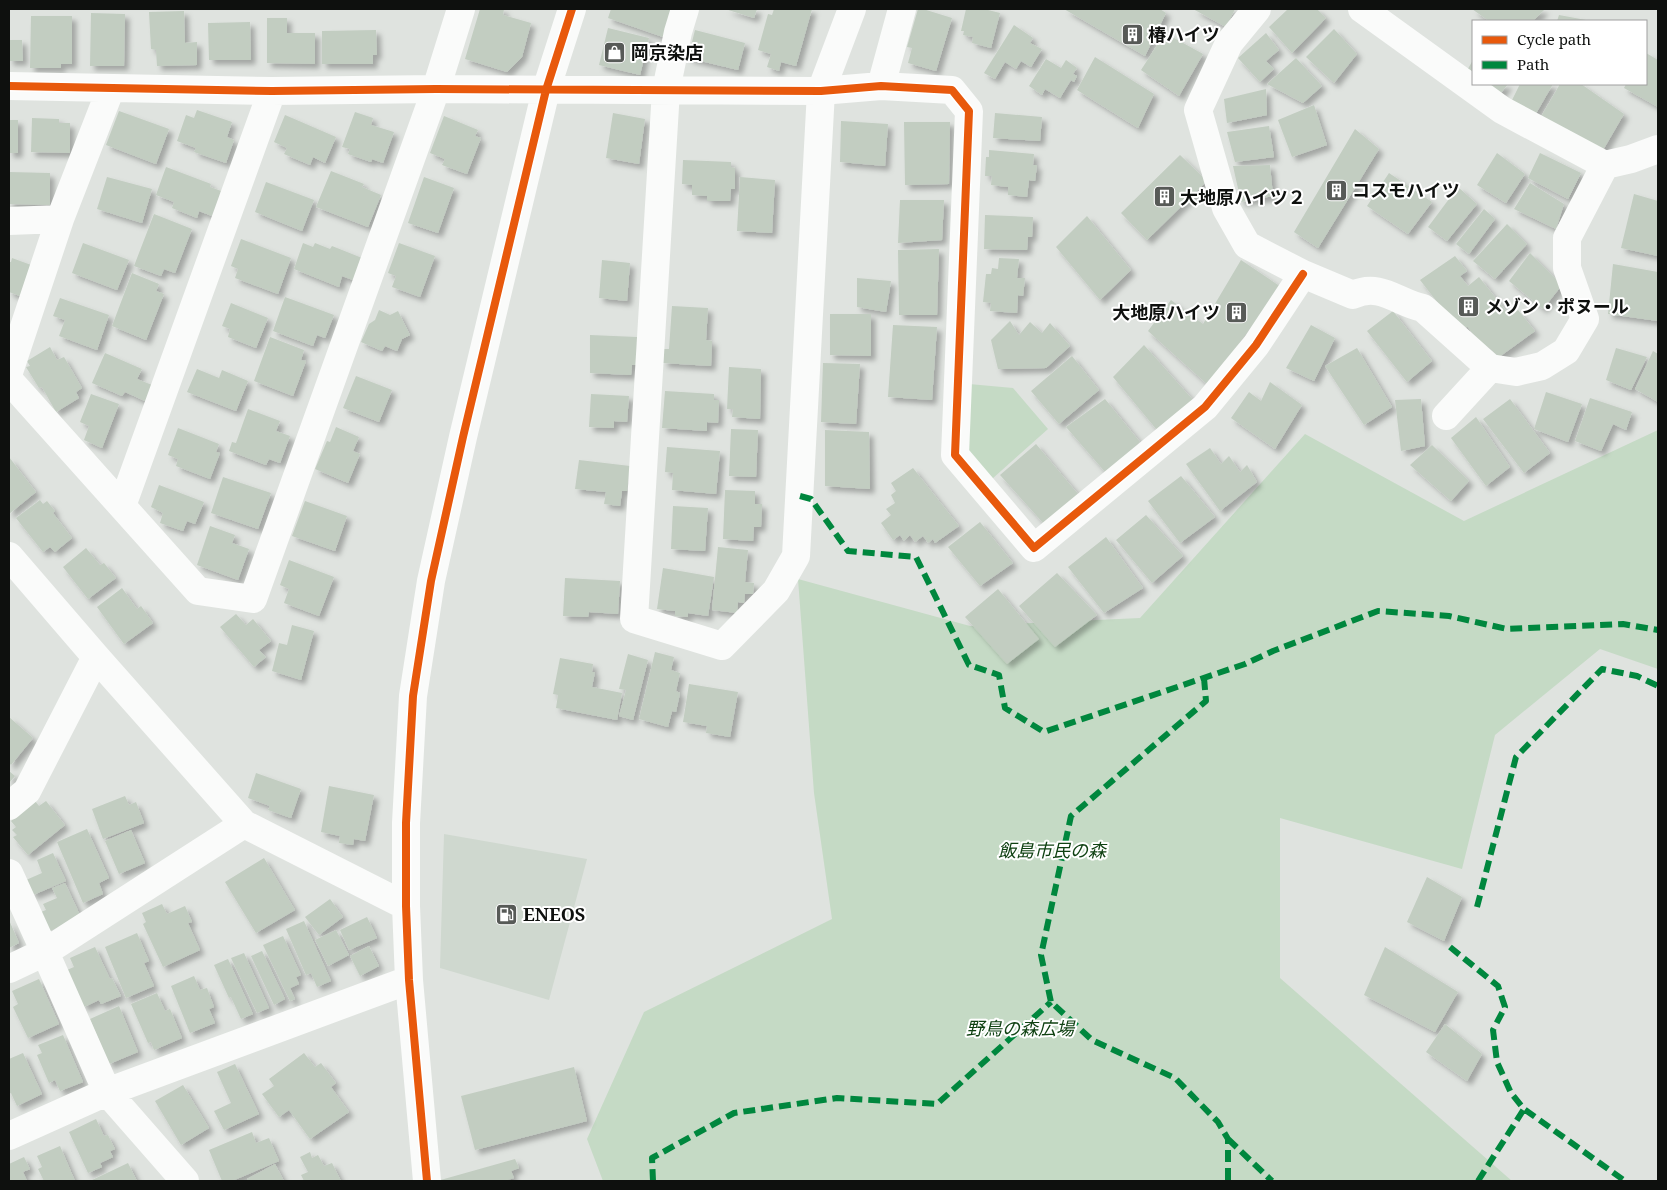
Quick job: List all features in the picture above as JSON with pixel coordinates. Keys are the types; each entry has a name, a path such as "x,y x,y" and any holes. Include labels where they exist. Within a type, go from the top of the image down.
{"street":[{"path":"9,380 198,590 253,599 436,89 461,9"},
{"path":"426,1181 409,980 406,906 406,823 413,696 431,581 463,437 546,90 572,9"},
{"path":"685,9 678,32 666,90 634,619 722,646 776,591 796,556 821,91 852,9"},
{"path":"881,86 902,9"},
{"path":"1257,9 1229,43 1198,110 1226,208 1247,245 1303,274 1353,295 1363,290 1389,293 1411,306 1424,308 1490,368 1516,372 1542,366 1566,351 1585,319 1568,268 1567,238 1605,165"},
{"path":"1362,9 1502,110 1605,165 1632,160 1658,150"},
{"path":"9,86 272,91 436,89 821,91 881,86 952,90 969,111 955,455 1034,548 1205,407 1256,345 1303,274"},
{"path":"9,372 60,219 111,88"},
{"path":"122,506 272,91"},
{"path":"9,221 60,219"},
{"path":"1446,416 1490,368"},
{"path":"13,570 96,657 244,824 406,906"},
{"path":"9,806 27,791 96,657"},
{"path":"9,969 46,952 244,824"},
{"path":"9,873 46,952 107,1092 185,1181"},
{"path":"9,1136 107,1092 409,980"}],"shaded area":[{"name":"ENEOS","path":"444,834 587,859 549,1000 440,968"}],"green space":[{"path":"969,384 1013,388 1048,429 992,479 967,453"},
{"name":"飯島市民の森","path":"1658,430 1658,669 1600,649 1495,735 1462,869 1280,818 1280,978 1512,1181 603,1181 587,1139 644,1012 832,919 814,793 798,579 970,626 1140,618 1305,434 1464,521"}],"building":[{"path":"480,9 504,9 503,15 531,23 522,57 507,72 465,59"},
{"path":"611,9 673,9 663,37 608,18"},
{"path":"725,9 757,9 754,18"},
{"path":"774,9 812,9 796,66 781,62 779,71 767,67 771,54 758,50 768,14 772,15"},
{"path":"918,9 952,18 936,71 908,63 912,48 907,47"},
{"path":"966,9 984,9 1000,13 991,48 972,43 973,37 963,35 964,31 961,31"},
{"name":"椿ハイツ","path":"1064,9 1160,9 1166,13 1145,56"},
{"path":"1193,9 1235,9 1226,27"},
{"path":"1288,9 1317,9 1326,18 1292,53 1269,27"},
{"path":"1472,9 1544,10 1534,20 1488,20"},
{"path":"184,11 185,43 197,42 197,65 157,66 156,50 151,49 149,12"},
{"path":"91,13 125,14 124,66 90,66"},
{"path":"1559,15 1586,20 1557,20"},
{"path":"31,16 72,16 72,64 61,64 61,68 30,68"},
{"path":"267,18 287,18 287,33 315,33 315,64 267,63"},
{"path":"250,22 251,60 209,60 208,23"},
{"path":"1014,25 1033,38 1030,43 1042,49 1031,67 1021,61 1016,69 1005,62 995,79 984,73"},
{"path":"608,28 649,38 640,75 599,65"},
{"path":"1334,29 1357,54 1334,83 1306,57"},
{"path":"376,30 377,55 373,55 373,64 322,64 322,31"},
{"path":"695,30 745,43 738,70 688,58"},
{"path":"1165,33 1203,54 1179,96 1141,70"},
{"path":"1266,33 1279,50 1266,61 1274,69 1260,82 1238,58"},
{"path":"9,40 22,40 23,61 9,61"},
{"path":"1647,54 1658,60 1658,107 1624,88 1626,85 1647,85"},
{"path":"1095,57 1154,94 1138,128 1077,90"},
{"path":"1296,58 1322,86 1303,103 1267,84"},
{"path":"1046,59 1061,68 1066,60 1077,68 1073,74 1077,76 1074,82 1071,80 1060,98 1045,89 1042,95 1029,86"},
{"path":"1472,62 1472,79 1465,74"},
{"path":"1479,85 1507,85 1497,98"},
{"path":"1520,85 1552,85 1534,117 1510,104"},
{"path":"1559,85 1582,85 1624,114 1599,157 1539,120"},
{"path":"1266,89 1267,115 1227,123 1224,99"},
{"path":"1314,105 1327,145 1292,157 1278,120"},
{"path":"197,110 232,122 227,137 234,140 226,163 194,152 196,148 177,141 186,115 194,118"},
{"path":"119,111 169,129 156,164 106,145"},
{"path":"355,112 373,118 371,125 394,132 383,163 372,159 371,162 348,154 350,149 342,147"},
{"path":"613,113 645,119 639,164 606,158"},
{"path":"995,113 1042,117 1040,141 993,138"},
{"path":"285,115 336,137 325,163 313,157 310,165 284,154 287,148 274,142"},
{"path":"444,116 478,130 475,136 481,138 467,174 442,165 445,159 430,153"},
{"path":"32,118 59,119 59,123 70,123 70,153 31,152"},
{"path":"9,120 18,120 18,153 9,153"},
{"path":"841,121 888,124 885,166 840,162"},
{"path":"904,122 950,122 949,184 905,185"},
{"path":"1269,126 1274,157 1235,162 1227,132"},
{"name":"コスモハイツ","path":"1355,129 1379,149 1318,248 1294,232"},
{"path":"989,150 1034,154 1033,165 1037,165 1035,181 1029,180 1027,197 1008,195 1008,187 991,185 992,176 985,176 986,157 989,157"},
{"path":"1497,153 1525,174 1506,203 1477,185"},
{"path":"1540,153 1581,173 1568,199 1528,178"},
{"name":"大地原ハイツ２","path":"1180,155 1207,181 1147,240 1121,213"},
{"path":"683,160 731,162 731,167 735,168 735,189 731,189 730,201 707,201 707,196 692,195 692,185 682,184"},
{"path":"1270,165 1273,196 1241,202 1233,166"},
{"path":"166,167 211,184 210,187 221,191 212,216 199,211 197,218 172,208 174,202 156,195"},
{"path":"331,171 364,184 362,187 381,195 368,227 316,207"},
{"path":"9,172 50,173 50,205 9,204"},
{"path":"1389,173 1432,202 1408,234 1367,206"},
{"path":"107,177 152,189 142,223 97,209"},
{"path":"424,177 454,188 438,233 408,223"},
{"path":"740,177 775,180 772,233 737,231"},
{"path":"266,182 314,200 302,231 255,212"},
{"path":"1530,183 1564,204 1556,229 1514,209"},
{"path":"1458,187 1477,204 1447,241 1428,227"},
{"path":"1634,194 1658,201 1658,256 1621,248"},
{"path":"900,200 944,200 942,240 898,243"},
{"path":"1484,209 1495,219 1469,254 1456,244"},
{"path":"154,214 192,229 175,273 164,269 161,276 134,266"},
{"path":"985,215 1033,217 1032,237 1028,237 1027,250 984,249"},
{"path":"1087,216 1131,270 1100,300 1056,247"},
{"path":"1507,224 1527,244 1495,279 1473,261"},
{"path":"241,239 291,258 278,294 235,278 238,269 231,266"},
{"path":"83,243 129,260 117,290 72,273"},
{"path":"303,243 313,247 315,243 330,249 332,246 362,258 353,280 342,276 339,287 294,269"},
{"path":"399,243 435,256 420,297 392,287 396,276 388,273"},
{"path":"939,249 937,315 899,315 898,250"},
{"path":"1530,253 1562,285 1543,309 1509,281"},
{"name":"メゾン・ポヌール","path":"1455,256 1467,271 1460,276 1468,286 1479,277 1510,316 1518,310 1535,331 1499,357 1488,347 1481,347 1468,327 1459,328 1434,308 1438,303 1420,280"},
{"path":"12,258 31,265 20,296 9,292 9,262 11,262"},
{"path":"999,258 1019,259 1017,278 1025,278 1023,296 1018,295 1017,313 990,311 991,303 983,302 986,274 991,274 992,268 998,269"},
{"path":"602,260 630,263 627,301 599,298"},
{"name":"大地原ハイツ","path":"1241,260 1281,287 1208,385 1148,331 1171,300 1203,324"},
{"path":"1613,264 1658,272 1658,321 1608,314"},
{"path":"132,273 159,284 156,291 164,294 146,340 112,326"},
{"path":"857,278 891,281 886,312 857,307"},
{"path":"285,297 334,315 325,338 317,335 313,346 273,331"},
{"path":"60,298 109,315 97,350 59,336 65,320 53,316"},
{"path":"231,303 268,318 256,348 228,337 230,329 222,326"},
{"path":"672,306 708,308 706,340 712,341 711,366 663,363 664,349 669,349"},
{"path":"379,310 390,315 398,311 410,335 402,339 397,351 385,346 382,351 361,342 369,324 375,320"},
{"path":"1393,311 1432,361 1407,382 1367,331"},
{"path":"830,314 871,314 871,356 830,355"},
{"path":"1010,321 1019,335 1030,322 1042,333 1050,323 1070,346 1046,368 998,369 991,340"},
{"path":"893,325 937,327 932,400 888,397"},
{"path":"1311,325 1335,338 1314,381 1286,368"},
{"path":"590,335 637,337 636,365 632,365 631,375 590,373"},
{"path":"270,337 304,350 301,360 306,361 293,396 254,381"},
{"path":"1144,345 1193,400 1157,430 1113,377"},
{"path":"50,347 57,360 64,357 82,388 76,392 79,398 56,412 42,387 39,388 26,367 30,366 27,361"},
{"path":"1357,348 1392,407 1364,425 1325,366"},
{"path":"1616,348 1647,357 1631,390 1606,380"},
{"path":"1653,351 1658,354 1658,402 1635,389"},
{"path":"105,353 142,369 137,379 152,385 145,401 125,392 122,396 92,383"},
{"path":"1072,356 1099,390 1059,424 1031,391"},
{"path":"823,363 860,364 856,424 821,422"},
{"path":"729,367 761,369 760,419 732,417 733,409 727,409"},
{"path":"197,369 219,378 222,370 248,381 236,411 187,392"},
{"path":"356,376 392,390 379,422 343,408"},
{"path":"1270,382 1302,405 1275,449 1231,418 1249,392 1261,401"},
{"path":"665,391 714,394 714,400 719,400 718,423 707,422 707,431 662,428"},
{"path":"1546,392 1582,404 1568,442 1534,429"},
{"path":"91,394 119,404 102,448 84,440 89,426 80,422"},
{"path":"591,394 629,396 627,422 614,421 614,428 589,427"},
{"path":"1590,398 1632,412 1626,430 1613,424 1601,451 1575,441"},
{"path":"1105,399 1140,442 1106,473 1066,427"},
{"path":"1421,399 1425,446 1401,451 1395,400"},
{"path":"1510,399 1550,453 1524,473 1483,419"},
{"path":"248,409 280,421 276,431 290,436 280,463 269,459 266,465 229,451 232,442 236,443"},
{"path":"1476,417 1510,467 1486,486 1451,438"},
{"path":"336,427 359,437 353,451 360,454 348,483 315,469 327,441 330,442"},
{"path":"178,428 219,444 216,452 220,453 210,479 176,466 178,459 168,455"},
{"path":"731,429 758,430 756,477 729,476"},
{"path":"825,430 869,432 870,489 825,486"},
{"path":"1036,444 1078,494 1045,525 1000,475"},
{"path":"1432,445 1469,481 1451,501 1410,465"},
{"path":"667,447 720,451 716,494 672,490 673,473 665,472"},
{"path":"1210,448 1221,464 1229,456 1240,472 1247,465 1257,482 1220,511 1186,464"},
{"path":"9,457 36,492 9,514"},
{"path":"579,460 630,466 627,491 622,491 620,506 604,504 606,492 575,489"},
{"path":"913,468 959,526 935,543 933,539 928,543 923,536 915,542 910,535 904,541 900,535 893,540 881,523 891,515 886,509 895,503 891,495 896,491 891,483"},
{"path":"1181,476 1215,517 1180,543 1148,501"},
{"path":"223,477 271,493 258,529 211,513"},
{"path":"159,485 204,502 195,524 187,521 183,531 160,523 163,513 151,507"},
{"path":"725,490 755,491 755,504 762,504 761,527 754,527 753,541 723,539"},
{"path":"40,500 43,504 47,501 55,511 53,513 72,538 55,552 50,547 43,552 16,518"},
{"path":"305,501 347,516 335,551 292,536"},
{"path":"673,506 708,508 705,551 671,549"},
{"path":"1146,515 1183,556 1152,583 1116,540"},
{"path":"980,522 1013,563 980,586 948,547"},
{"path":"210,526 235,535 232,543 249,549 238,580 197,565"},
{"path":"1106,537 1143,588 1104,613 1068,567"},
{"path":"718,547 748,550 745,582 754,583 753,594 745,594 744,603 738,602 737,613 712,610"},
{"path":"86,548 100,565 104,563 116,578 88,599 63,567"},
{"path":"289,560 334,577 319,616 284,603 289,589 280,585"},
{"path":"663,568 714,577 708,616 688,613 688,617 675,616 675,611 657,609"},
{"path":"1057,573 1097,615 1055,647 1019,606"},
{"path":"565,578 620,581 618,614 589,612 588,617 563,616"},
{"path":"122,588 137,609 141,606 153,623 124,644 97,607"},
{"path":"998,589 1039,639 1007,664 965,617"},
{"path":"236,614 246,625 253,619 271,641 259,650 266,657 254,667 220,627"},
{"path":"292,625 314,631 301,680 272,671 279,643 287,645"},
{"path":"655,652 674,657 671,670 680,673 676,691 680,693 676,712 672,711 668,727 639,719"},
{"path":"628,654 648,660 633,720 619,716 626,690 619,689"},
{"path":"560,658 593,664 592,672 595,672 592,687 622,693 617,720 556,708 558,695 553,694"},
{"path":"689,684 738,692 730,737 706,733 707,726 683,722"},
{"path":"9,717 33,738 11,765 9,763"},
{"path":"9,771 15,776 9,783"},
{"path":"256,773 301,789 291,818 268,810 270,806 248,798"},
{"path":"329,786 374,795 365,841 354,839 353,845 339,843 340,836 321,832"},
{"path":"125,796 129,805 136,802 144,823 103,839 92,809"},
{"path":"35,801 39,806 46,801 65,825 28,855 13,837 17,835 12,830 16,827 11,821"},
{"path":"87,829 109,878 99,883 103,894 83,903 57,842"},
{"path":"131,830 145,863 119,874 105,841"},
{"path":"53,853 66,881 33,895 26,880 42,873 37,860"},
{"path":"264,858 295,910 256,933 225,882"},
{"path":"1427,877 1462,897 1444,941 1407,922"},
{"path":"65,883 81,917 50,931 41,912 46,910 43,904 57,898 52,888"},
{"path":"330,899 343,917 319,935 305,917"},
{"path":"162,904 167,914 185,906 192,922 188,923 200,950 163,967 143,924 146,922 142,913"},
{"path":"367,917 377,938 349,950 340,930"},
{"path":"9,920 19,943 9,948"},
{"path":"304,921 331,981 317,987 311,973 306,975 286,929"},
{"path":"336,930 349,955 328,966 315,940"},
{"path":"137,933 149,961 144,963 154,986 126,998 105,947"},
{"path":"283,936 301,975 296,977 299,984 290,988 295,999 290,1001 263,945"},
{"path":"369,946 379,966 360,976 350,956"},
{"path":"95,947 110,979 112,978 121,996 101,1004 99,1000 84,1007 67,970 74,967 70,958"},
{"path":"1385,947 1458,992 1435,1032 1364,995"},
{"path":"262,951 285,999 274,1005 251,956"},
{"path":"244,953 269,1008 257,1013 231,958"},
{"path":"228,959 253,1014 241,1019 214,965"},
{"path":"194,976 200,990 207,988 214,1007 209,1009 215,1023 190,1033 171,986"},
{"path":"39,979 59,1024 28,1038 13,1007 18,1004 12,991"},
{"path":"157,993 165,1011 170,1009 182,1038 154,1050 151,1042 148,1043 131,1004"},
{"path":"119,1006 138,1052 109,1064 90,1019"},
{"path":"1445,1024 1482,1054 1467,1081 1426,1052"},
{"path":"63,1035 83,1082 60,1091 55,1080 49,1083 37,1055 42,1053 38,1045"},
{"path":"23,1053 42,1094 17,1106 11,1093 9,1094 9,1059"},
{"path":"304,1053 315,1067 321,1063 336,1083 331,1087 349,1112 310,1139 289,1110 279,1117 262,1094 274,1086 269,1079"},
{"path":"235,1064 259,1114 224,1130 214,1111 231,1103 217,1072"},
{"path":"574,1067 587,1121 475,1150 461,1096"},
{"path":"183,1085 209,1128 181,1145 155,1101"},
{"path":"96,1119 104,1136 108,1135 115,1149 110,1151 113,1157 100,1163 102,1167 88,1173 69,1132"},
{"path":"252,1132 256,1143 269,1138 279,1161 232,1181 222,1181 209,1150"},
{"path":"60,1146 75,1181 44,1181 38,1169 42,1167 37,1156"},
{"path":"310,1152 312,1158 318,1155 324,1166 332,1163 341,1181 304,1181 301,1175 308,1172 300,1157"},
{"path":"24,1157 30,1169 23,1172 27,1181 9,1181 9,1164"},
{"path":"515,1159 519,1168 511,1171 514,1178 504,1181 437,1181"},
{"path":"128,1163 137,1181 90,1181"},
{"path":"275,1164 284,1181 248,1181 247,1179"}],"marked path":[{"path":"800,496 811,499 848,551 916,557 969,665 999,675 1005,708 1044,732 1245,664 1273,651 1378,611 1449,616 1507,629 1623,624 1658,630"},
{"path":"1477,907 1516,757 1602,669 1637,676 1658,686"},
{"path":"1204,678 1206,701 1071,816 1041,955 1051,1002 1092,1040 1175,1078 1218,1122 1228,1139 1228,1181"},
{"path":"1450,947 1498,986 1505,1007 1493,1030 1497,1062 1511,1093 1524,1109 1625,1181"},
{"path":"653,1181 652,1158 734,1113 837,1098 937,1104 1051,1002"},
{"path":"1478,1181 1524,1109"},
{"path":"1228,1139 1272,1181"}],"cycle path":[{"path":"427,1181 409,980 406,906 406,823 413,696 431,581 463,437 546,90 572,9"},
{"path":"9,86 272,91 436,89 821,91 881,86 952,90 969,111 955,455 1034,548 1205,407 1256,345 1303,274"}],"place":[{"name":"椿ハイツ","path":"1132,34"},
{"name":"岡京染店","path":"615,52"},
{"name":"コスモハイツ","path":"1336,190"},
{"name":"大地原ハイツ２","path":"1164,197"},
{"name":"メゾン・ポヌール","path":"1469,306"},
{"name":"大地原ハイツ","path":"1236,312"},
{"name":"ENEOS","path":"507,914"}],"park label":[{"name":"野鳥の森広場","path":"1020,1028"}]}
